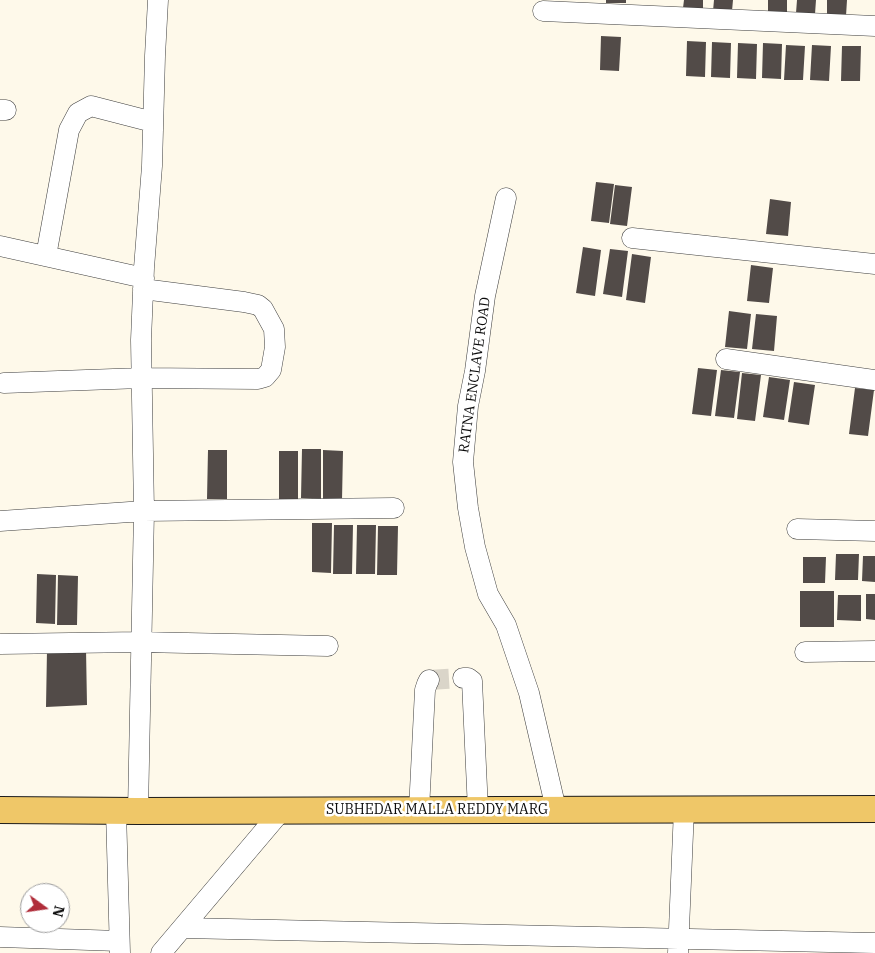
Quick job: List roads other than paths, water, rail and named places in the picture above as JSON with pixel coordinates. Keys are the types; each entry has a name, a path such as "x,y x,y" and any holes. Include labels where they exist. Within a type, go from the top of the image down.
{"main road":[{"name":"SUBHEDAR MALLA REDDY MARG","path":"0,810 875,809"}],"street":[{"path":"0,937 120,947 127,811 140,642 144,511 140,340 152,166 158,0"},
{"path":"543,11 875,26"},
{"path":"46,256 69,130 78,113 91,106 153,122"},
{"name":"RATNA ENCLAVE ROAD","path":"506,198 485,296 475,371 468,406 463,462 475,547 488,594 506,625 529,694 556,810"},
{"path":"632,238 875,264"},
{"path":"0,246 46,256 143,284 258,305 263,309 274,329 275,348 271,370 265,377 258,379 141,378 4,383"},
{"path":"726,359 875,380"},
{"path":"0,521 144,511 394,508"},
{"path":"797,529 875,531"},
{"path":"0,644 140,642 328,646"},
{"path":"805,652 875,651"},
{"path":"463,678 468,678 472,682 478,810"},
{"path":"419,810 425,690 426,684 430,680"},
{"path":"678,946 684,809"},
{"path":"162,953 282,810"},
{"path":"183,928 678,946 875,943"}],"tunnel":[{"path":"429,680 463,678"}]}
